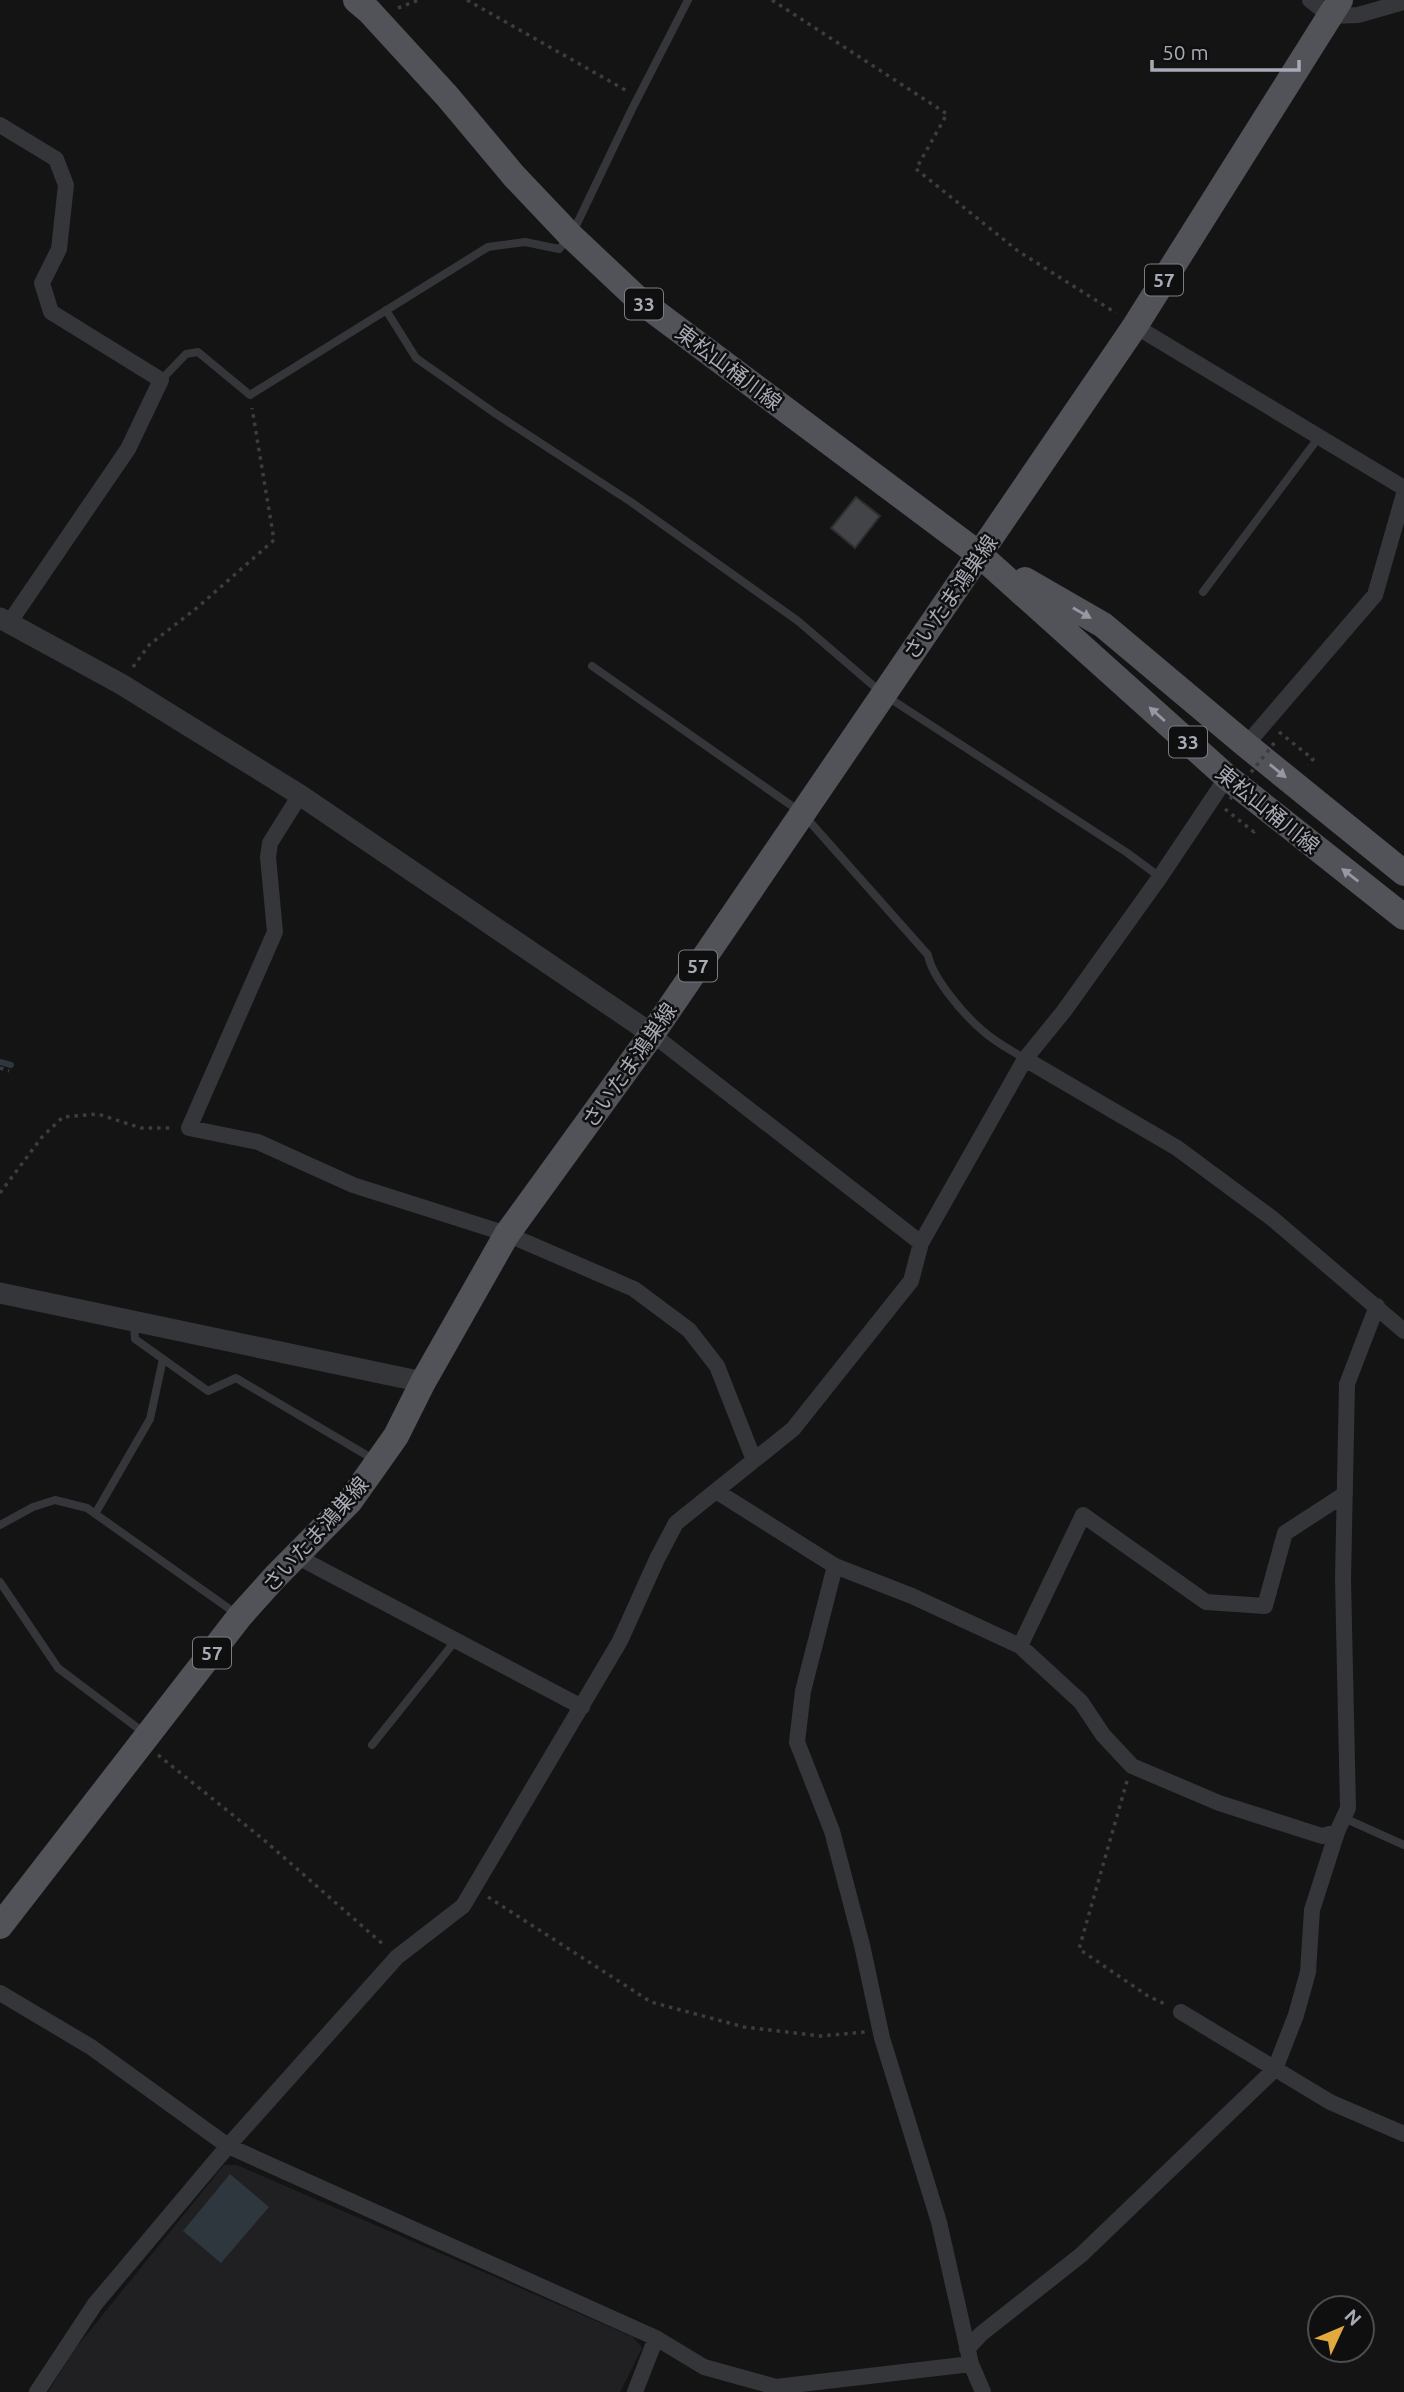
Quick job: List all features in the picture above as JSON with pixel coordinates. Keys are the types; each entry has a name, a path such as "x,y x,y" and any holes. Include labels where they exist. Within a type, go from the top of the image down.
{"main road":[{"name":"東松山桶川線","path":"356,0 447,96 514,176 571,236 639,300 981,555 1228,788 1404,917"},
{"name":"さいたま鴻巣線","path":"0,1926 240,1616 350,1501 396,1436 507,1234 652,1034 1135,326 1327,5"},
{"name":"東松山桶川線","path":"981,555 1103,625 1404,873"}],"street":[{"path":"1327,5 1358,15 1404,2"},
{"path":"0,125 56,159 66,185 59,248 42,283 51,312 161,380 128,449 4,621 121,684 300,795 652,1034 921,1243"},
{"path":"1135,326 1404,488"},
{"path":"1246,745 1375,595 1404,494"},
{"path":"37,2392 95,2304 228,2146 397,1957 464,1906 620,1641 676,1523 793,1429 911,1281 921,1243 1025,1059 1228,788"},
{"path":"300,795 270,843 268,857 275,932 189,1128 258,1142 353,1185 507,1234 634,1289 689,1331 717,1366 754,1460"},
{"path":"1025,1059 1177,1148 1273,1219 1404,1331"},
{"path":"0,1293 424,1382"},
{"path":"969,2357 981,2334 1081,2255 1275,2069 1296,2015 1308,1972 1312,1910 1348,1808 1343,1578 1347,1384 1377,1306"},
{"path":"716,1491 835,1566 912,1596 1020,1646 1081,1702 1103,1735 1132,1766 1219,1803 1322,1836 1340,1825"},
{"path":"1020,1646 1083,1515 1206,1602 1265,1606 1284,1533 1345,1494"},
{"path":"296,1556 582,1707"},
{"path":"835,1566 803,1691 797,1742 832,1831 881,2031 939,2222 969,2357 983,2392"},
{"path":"0,1993 91,2047 228,2146 656,2338 704,2367 776,2387 969,2357"},
{"path":"1181,2012 1330,2102 1404,2134"},
{"path":"635,2392 656,2338"}],"lane":[{"path":"161,380 186,354 198,352 250,395 488,247 525,242 559,249 571,236 688,0"},
{"path":"386,310 416,358 631,502 798,621 883,694 1126,852 1160,877"},
{"path":"1203,592 1319,437"},
{"path":"592,666 802,813 928,955 930,968 940,983 983,1031 1025,1059"},
{"path":"134,1321 135,1339 208,1391 236,1378 368,1456"},
{"path":"95,1514 150,1419 163,1359"},
{"path":"0,1525 33,1507 55,1500 87,1508 240,1616"},
{"path":"0,1582 58,1668 145,1739"},
{"path":"372,1745 456,1640"},
{"path":"1340,1825 1404,1845"}],"path":[{"path":"467,0 638,97"},
{"path":"772,0 947,114 916,169 1017,251 1135,326"},
{"path":"121,684 149,645 198,607 274,540 250,395"},
{"path":"1266,722 1313,759 1306,767"},
{"path":"1228,788 1275,742"},
{"path":"0,1068 9,1071"},
{"path":"0,1193 42,1137 63,1116 98,1114 142,1128 189,1128"},
{"path":"145,1739 397,1957"},
{"path":"1132,1766 1079,1949 1148,1996 1181,2012"},
{"path":"475,1888 651,2002 744,2027 821,2036 881,2031"}],"shaded area":[{"path":"224,2165 237,2165 633,2337 642,2348 620,2392 48,2392 75,2349"},
{"path":"230,2174 269,2207 221,2263 183,2231"}],"building":[{"path":"856,497 880,516 855,548 831,528"}],"waterway":[{"path":"0,1062 11,1065"}]}
